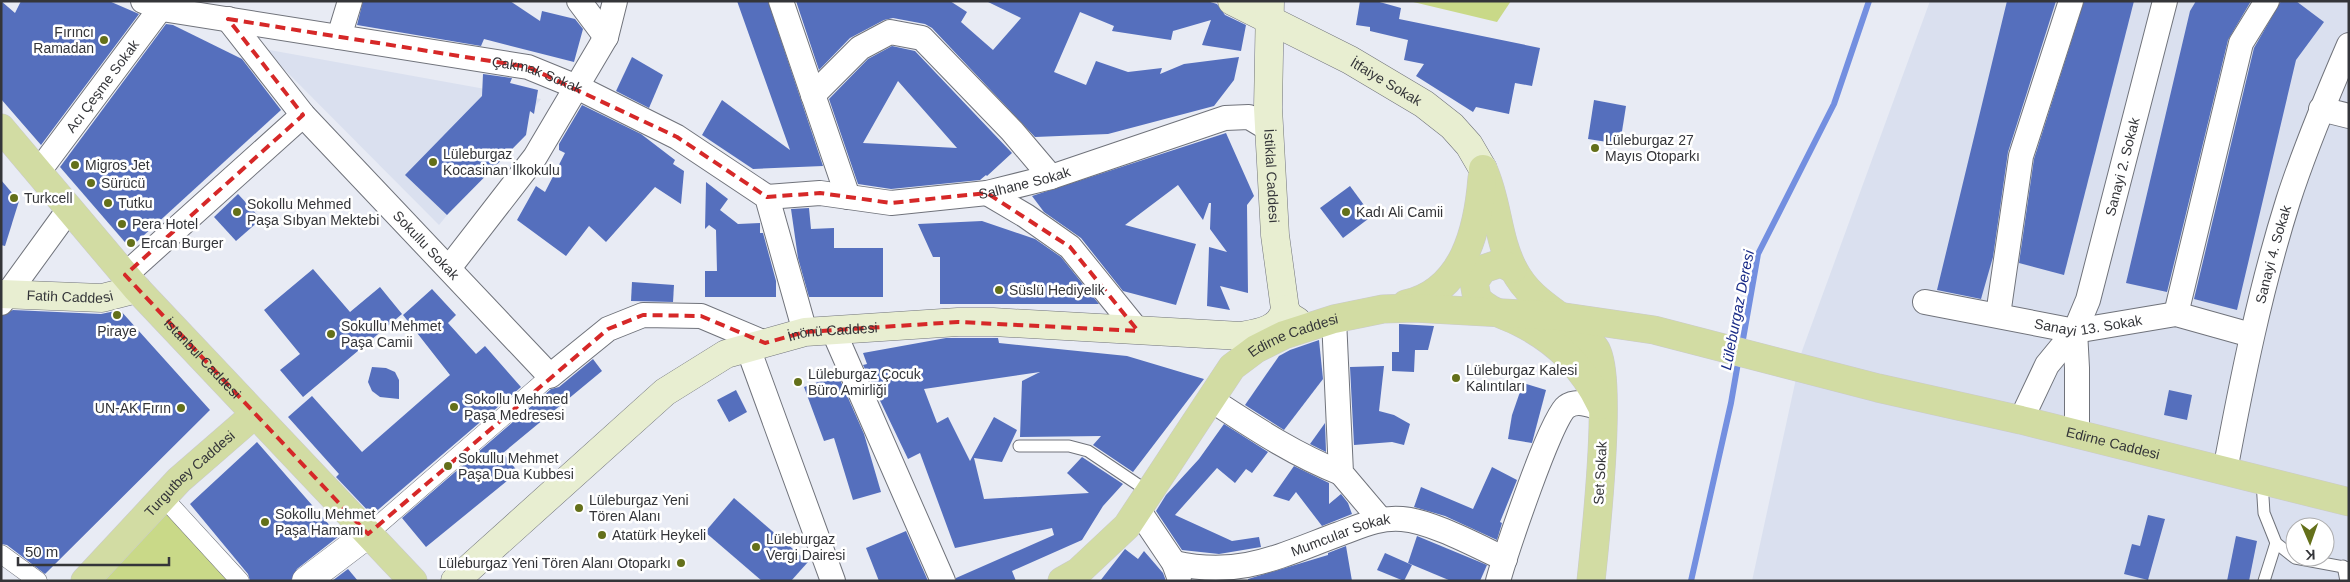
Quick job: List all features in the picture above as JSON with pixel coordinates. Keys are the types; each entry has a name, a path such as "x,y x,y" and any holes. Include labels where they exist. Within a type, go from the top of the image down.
{"main road":[{"path":"1232,1 1269,10"},
{"name":"İtfaiye Sokak","path":"1269,10 1302,36 1393,84 1424,104 1452,126 1469,145 1483,169 1494,197 1506,250 1513,269 1531,294 1558,316"},
{"name":"İstiklal Caddesi","path":"1269,10 1269,129 1275,235 1285,309"},
{"path":"1268,55 1280,41 1302,36"},
{"name":"İstanbul Caddesi","path":"1,128 131,282 413,581"},
{"path":"1383,309 1426,297 1439,290 1457,269 1469,246 1476,225 1483,169"},
{"path":"1513,269 1504,264 1494,264 1483,269 1476,278 1474,285 1477,298 1494,311 1529,327 1561,348 1583,373 1603,409"},
{"name":"Fatih Caddesi","path":"3,297 102,298 131,282"},
{"name":"Edirne Caddesi","path":"1062,581 1078,572 1127,526 1224,376 1248,354 1267,342 1327,321 1383,309 1414,308 1494,311 1558,316 1630,325 1878,388 2021,420 2349,502"},
{"path":"1285,309 1289,316 1297,321 1327,321"},
{"name":"İnönü Caddesi","path":"455,581 665,392 726,354 805,332 993,322 1241,336 1265,330 1278,323 1285,309"},
{"name":"Set Sokak","path":"1558,316 1592,344 1600,355 1602,364 1601,476 1591,581"},
{"name":"Set Sokak","path":"1602,364 1610,343 1630,325"},
{"path":"1200,335 1213,341 1223,350 1226,363 1224,376"},
{"name":"Turgutbey Caddesi","path":"85,581 178,480 255,414"}],"street":[{"path":"339,37 350,1"},
{"path":"579,1 606,37"},
{"path":"449,268 534,157 578,87 606,37 615,1"},
{"path":"781,1 848,197"},
{"path":"1998,315 2021,156 2071,1"},
{"name":"Sanayi 2. Sokak","path":"2021,420 2047,365 2075,331 2088,300 2165,1"},
{"path":"2176,314 2241,43 2268,1"},
{"name":"Çakmak Sokak","path":"157,4 228,19 528,66 578,87 676,137 767,197"},
{"name":"Acı Çeşme Sokak","path":"39,171 157,4"},
{"name":"Sokullu Sokak","path":"228,19 303,115 550,376"},
{"path":"813,95 860,48 890,32 922,38 1012,131 1051,177"},
{"name":"Sanayi 4. Sokak","path":"2225,471 2251,334 2288,201 2321,109 2349,45"},
{"path":"2321,109 2349,116"},
{"path":"131,282 303,115"},
{"name":"Salhane Sokak","path":"767,197 820,193 891,203 987,192 1051,177 1225,118 1249,117 1269,129"},
{"path":"987,192 1070,246 1138,331"},
{"path":"767,197 805,332"},
{"path":"3,297 70,208"},
{"name":"Sanayi 13. Sokak","path":"1925,302 2075,331 2176,314 2251,334"},
{"path":"306,581 368,534 550,376 608,329 643,315 701,316 756,345 833,581"},
{"path":"1327,321 1341,474"},
{"path":"833,330 943,581"},
{"name":"Sanayi 2. Sokak","path":"2075,331 2077,435"},
{"path":"1210,399 1273,441 1307,460 1341,474 1380,519"},
{"path":"1501,570 1560,414 1566,407 1575,403 1587,403 1603,409"},
{"path":"163,496 240,581"},
{"path":"1144,502 1177,572"},
{"name":"Mumcular Sokak","path":"1177,572 1195,568 1224,569 1258,564 1380,519 1404,519 1439,529 1501,570"},
{"path":"1,554 38,581"}],"lane":[{"path":"1019,446 1069,446 1088,450 1144,502"},
{"path":"2262,479 2264,513 2276,543 2295,558 2346,567 2346,581"},
{"path":"2264,581 2276,543"}],"highlighted area":[{"path":"228,19 528,67 677,137 767,197 820,193 891,203 987,193 1070,247 1138,331 958,322 805,332 765,343 701,316 643,315 608,329 368,534 125,275 303,115"}],"shaded area":[{"path":"1930,1 2349,1 2349,581 1752,581 1802,351"},
{"name":"Lüleburgaz Kocasinan İlkokulu","path":"264,49 541,99 439,225"}],"green space":[{"path":"1409,1 1511,1 1497,22"},
{"path":"163,497 240,581 85,581"}],"building":[{"path":"1,1 15,13 21,1 109,1 139,14 41,145 1,99"},
{"path":"363,1 510,1 540,21 542,11 575,19 583,29 574,62 484,39 481,46 357,25"},
{"path":"737,1 768,1 823,166 753,169 702,135 722,100 790,150"},
{"path":"796,1 950,1 967,12 961,22 993,50 1021,18 986,1 1207,1 1217,4 1225,15 1246,25 1241,51 1202,45 1211,20 1173,31 1171,40 1112,31 1114,26 1080,12 1054,72 1086,85 1096,61 1128,72 1162,68 1160,74 1184,64 1239,57 1234,80 1214,106 1108,134 1035,137 932,28 925,24 893,18 884,20 850,38 819,70"},
{"path":"1360,1 1376,1 1401,8 1399,19 1540,48 1532,86 1515,83 1509,114 1476,107 1473,112 1416,76 1424,64 1404,60 1408,40 1370,31 1370,27 1356,25"},
{"path":"2007,1 2056,1 2008,152 1993,257 1981,299 1937,290"},
{"path":"2084,1 2134,1 2064,275 2019,263 2034,159"},
{"path":"2196,1 2251,1 2228,40 2167,292 2126,283 2190,11"},
{"path":"2281,1 2296,1 2324,22 2296,60 2237,310 2194,299 2254,48"},
{"path":"166,24 173,25 242,59 281,110 130,248 60,167"},
{"path":"892,46 915,51 1012,153 980,180 891,189 858,184 829,99 868,59","holes":["898,81 957,148 863,143"]},
{"path":"632,57 663,75 649,108 616,91"},
{"path":"483,74 512,78 510,83 538,90 534,114 530,111 526,135 447,215 405,175 482,96"},
{"path":"1594,100 1626,106 1620,144 1588,139"},
{"path":"582,105 641,134 675,160 673,164 684,171 681,204 655,187 606,242 589,226 566,256 517,220 536,186 545,192 565,153 559,150 559,144"},
{"path":"1226,133 1254,196 1247,205 1248,293 1220,286 1230,310 1207,306 1209,247 1227,252 1210,229 1211,203 1209,203 1203,220 1178,185 1125,225 1196,244 1176,305 1123,291 1081,238 1044,212 1032,196"},
{"path":"1,180 19,201 5,246 1,245"},
{"path":"706,182 728,199 720,210 738,224 760,223 760,233 763,233 776,281 776,297 705,297 705,271 717,271 716,230 709,225 705,229"},
{"name":"Kadı Ali Camii","path":"1350,186 1372,216 1343,238 1320,208"},
{"name":"Sokollu Mehmed Paşa Sıbyan Mektebi","path":"238,194 261,219 236,241 214,217"},
{"path":"809,208 811,229 834,228 834,248 883,248 883,297 809,297 798,258 791,209"},
{"path":"982,221 1035,239 1061,257 1099,304 940,304 940,257 933,257 918,224"},
{"name":"Sokullu Mehmet Paşa Camii","path":"313,269 350,312 380,287 402,314 303,397 280,370 300,354 264,310"},
{"path":"632,282 674,285 673,302 631,301"},
{"name":"Sokollu Mehmed Paşa Medresesi","path":"432,289 456,315 448,323 476,354 485,346 521,387 372,515 336,477 339,474 288,417 312,396 362,452 450,375 403,315"},
{"path":"13,310 101,314 120,310 210,410 45,574 7,545 1,544 1,316"},
{"path":"1399,324 1434,326 1428,350 1415,350 1414,372 1392,371 1392,352 1399,352"},
{"path":"946,338 998,338 999,343 1127,356 1204,379 1133,472 1093,445 1101,436 1020,437 1022,381 1040,372 924,389 937,423 948,417 970,461 994,417 1017,430 1002,462 974,458 984,499 1089,493 1067,473 1082,457 1123,484 1103,506 1082,540 1012,571 1016,581 956,581 956,578 1054,535 1052,528 955,548 920,453 908,459 863,365 867,364 863,353"},
{"path":"1319,340 1323,379 1284,430 1245,405 1279,356"},
{"path":"593,359 602,371 503,453 518,472 426,547 402,518 551,389 559,387"},
{"path":"1384,366 1379,411 1394,415 1410,424 1404,445 1392,442 1354,445 1350,367"},
{"path":"372,367 386,368 395,372 399,380 399,399 380,397 372,391 368,382"},
{"path":"838,375 864,434 881,492 853,500 834,438 824,441 804,387"},
{"path":"1523,383 1546,390 1532,443 1508,439 1512,415"},
{"path":"736,390 747,412 729,422 717,400"},
{"path":"2169,390 2192,395 2187,420 2164,415"},
{"path":"1325,423 1326,452 1310,444"},
{"path":"1224,424 1268,452 1252,473 1246,469 1235,483 1217,468 1175,515 1232,541 1259,537 1261,547 1219,554 1182,550 1156,511 1166,495 1199,459"},
{"name":"Sokollu Mehmet Paşa Hamamı","path":"257,442 339,536 297,569 291,581 250,581 248,574 190,504"},
{"path":"1294,466 1329,483 1329,504 1341,494 1348,503 1352,514 1322,526 1296,492 1289,501 1273,496"},
{"path":"1492,467 1517,480 1500,522 1502,523 1497,540 1445,516 1414,507 1421,487 1473,509"},
{"name":"Lüleburgaz Vergi Dairesi","path":"734,498 808,562 791,581 762,581 705,532"},
{"path":"2148,515 2165,519 2148,580 2124,574 2132,544 2140,546"},
{"path":"906,531 928,581 879,581 866,548"},
{"path":"1417,536 1487,565 1480,581 1451,581 1408,563"},
{"path":"2236,536 2257,541 2249,581 2227,581"},
{"path":"1346,546 1352,581 1248,581 1248,579 1328,555 1328,553"},
{"path":"1125,549 1138,559 1144,551 1163,573 1166,581 1100,581"},
{"path":"1385,553 1412,565 1404,581 1377,570"},
{"path":"348,569 358,581 332,581"}],"waterway":[{"name":"Lüleburgaz Deresi","path":"1742,345 1758,254 1834,104 1869,1"},
{"name":"Lüleburgaz Deresi","path":"1691,581 1731,403 1739,357"}],"place":[{"name":"Fırıncı Ramadan","path":"104,40"},
{"name":"Lüleburgaz 27 Mayıs Otoparkı","path":"1595,148"},
{"name":"Lüleburgaz Kocasinan İlkokulu","path":"433,162"},
{"name":"Migros Jet","path":"75,165"},
{"name":"Sürücü","path":"91,183"},
{"name":"Turkcell","path":"14,198"},
{"name":"Tutku","path":"108,203"},
{"name":"Sokollu Mehmed Paşa Sıbyan Mektebi","path":"237,212"},
{"name":"Kadı Ali Camii","path":"1346,212"},
{"name":"Pera Hotel","path":"122,224"},
{"name":"Ercan Burger","path":"131,243"},
{"name":"Süslü Hediyelik","path":"999,290"},
{"name":"Piraye","path":"117,315"},
{"name":"Sokullu Mehmet Paşa Camii","path":"331,334"},
{"name":"Lüleburgaz Kalesi Kalıntıları","path":"1456,378"},
{"name":"Lüleburgaz Çocuk Büro Amirliği","path":"798,382"},
{"name":"Sokollu Mehmed Paşa Medresesi","path":"454,407"},
{"name":"UN-AK Fırın","path":"181,408"},
{"name":"Sokullu Mehmet Paşa Dua Kubbesi","path":"448,466"},
{"name":"Lüleburgaz Yeni Tören Alanı","path":"579,508"},
{"name":"Sokollu Mehmet Paşa Hamamı","path":"265,522"},
{"name":"Atatürk Heykeli","path":"602,535"},
{"name":"Lüleburgaz Vergi Dairesi","path":"756,547"},
{"name":"Lüleburgaz Yeni Tören Alanı Otoparkı","path":"681,563"}]}
